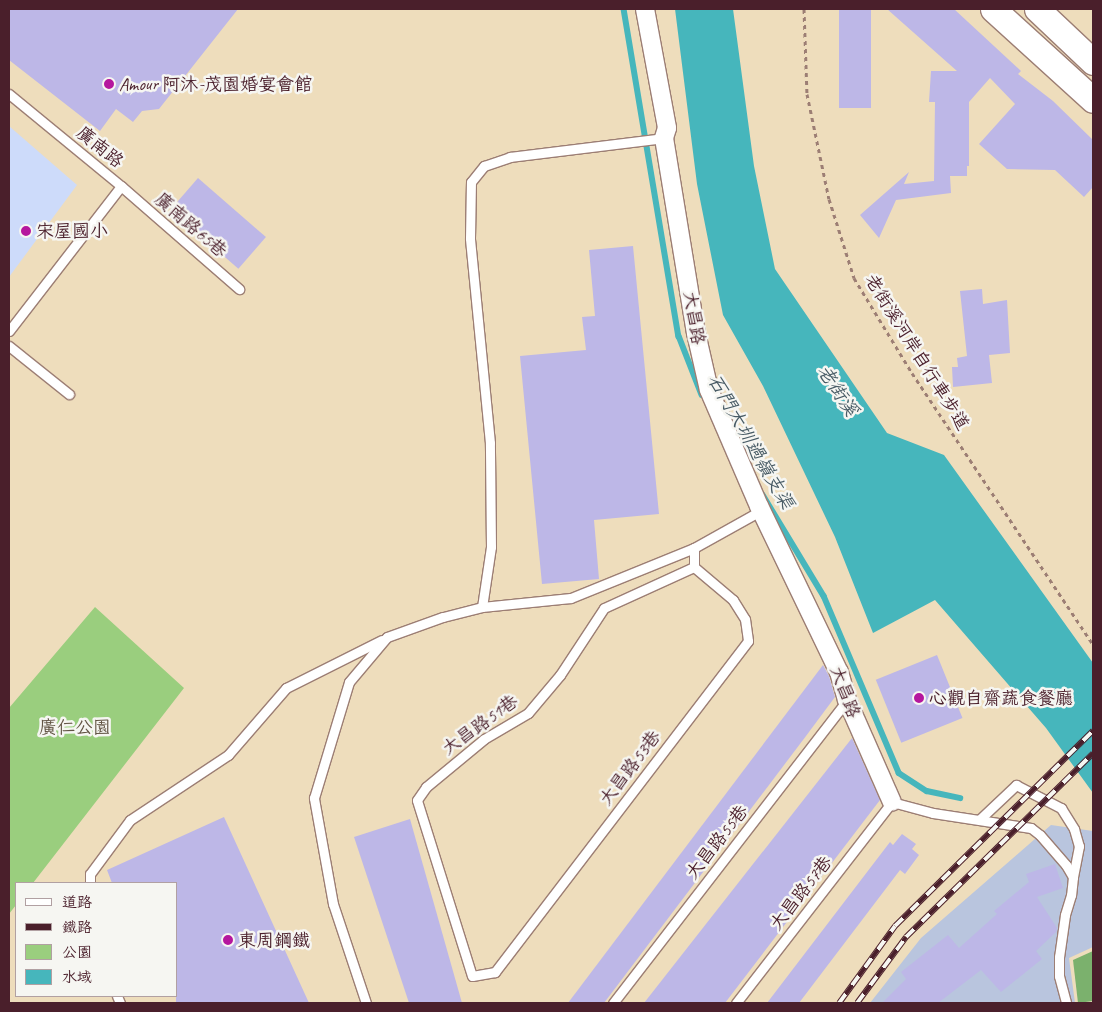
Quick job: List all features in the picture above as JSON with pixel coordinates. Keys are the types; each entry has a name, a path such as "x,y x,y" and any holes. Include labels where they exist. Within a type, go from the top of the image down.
{"main road":[{"path":"993,9 1093,100"},
{"path":"1035,9 1093,62"}],"street":[{"path":"645,9 666,133"},
{"path":"1014,28 1035,9"},
{"name":"大昌路","path":"666,133 674,137 706,330 721,389 762,510 839,672 847,700 892,802"}],"lane":[{"name":"廣南路","path":"9,94 121,186 9,331"},
{"path":"482,606 491,548 490,442 470,238 470,182 484,166 510,157 666,133"},
{"name":"廣南路65巷","path":"121,186 240,289"},
{"path":"9,346 69,394"},
{"path":"90,882 90,874 130,820 228,755 286,688 386,637 443,617 482,606 571,598 694,548 762,510"},
{"path":"694,548 694,568"},
{"name":"大昌路51巷","path":"472,976 417,800 426,787 484,739 528,713 560,675 604,608 694,568"},
{"name":"大昌路53巷","path":"472,976 495,972 748,640 745,619 733,600 694,568"},
{"path":"366,1003 334,904 314,798 349,682 386,637"},
{"name":"大昌路55巷","path":"612,1003 847,700"},
{"path":"980,819 1016,784 1061,808 1074,829 1080,846 1059,957 1059,976 1066,1003"},
{"path":"892,802 933,813 1030,828 1040,834 1066,864 1073,877"},
{"name":"大昌路57巷","path":"736,1003 892,802"}],"path":[{"name":"老街溪河岸自行車步道","path":"804,9 808,94 829,199 854,278 912,373 1093,644"}],"shaded area":[{"name":"宋屋國小","path":"9,126 77,185 9,277"},
{"path":"1051,825 1093,831 1093,947 1069,958 1075,1003 870,1003 921,938"}],"green space":[{"name":"廣仁公園","path":"95,607 184,688 34,882 15,882 15,906 9,914 9,708"},
{"path":"1093,951 1093,1001 1078,1003 1073,960"}],"water":[{"name":"老街溪","path":"675,9 733,9 754,166 775,269 887,433 944,455 1093,663 1093,793 1046,728 935,600 873,633 835,537 763,386 723,315 697,184"}],"building":[{"name":"Amour 阿沐-茂園婚宴會館","path":"9,9 238,9 159,109 142,111 133,122 116,109 100,131 9,60"},
{"path":"839,9 871,9 871,108 839,108"},
{"path":"887,9 954,9 1021,71 1018,74 1053,101 1093,140 1093,187 1084,197 1055,170 1007,169 979,144 1015,104 990,78 969,102 969,166 967,166 967,176 950,176 951,193 896,200 879,238 860,215 909,172 904,184 934,181 935,102 929,102 931,71 957,71"},
{"path":"198,178 266,237 238,269 170,210"},
{"path":"633,246 659,514 594,520 599,579 542,584 520,356 586,350 582,317 595,316 589,250"},
{"path":"982,289 983,304 1007,300 1010,353 989,355 992,383 953,387 952,367 958,367 957,358 967,356 960,291"},
{"name":"心觀自齋蔬食餐廳","path":"937,655 962,718 901,743 876,680"},
{"path":"823,665 829,676 835,697 806,736 604,1003 568,1003"},
{"path":"852,738 880,800 725,1003 644,1003"},
{"name":"東周鋼鐵","path":"224,817 309,1003 176,1003 176,997 178,997 178,882 112,882 107,870"},
{"path":"410,819 462,1003 409,1003 354,837"},
{"path":"902,834 916,844 912,849 919,855 905,874 900,870 799,1003 767,1003 890,842 893,845"},
{"path":"1055,864 1063,888 1037,897 1057,928 1056,932 1036,951 1042,959 1001,992 981,970 938,1003 882,1003 906,979 901,972 948,935 959,948 997,914 994,911 1029,882 1026,874"}],"waterway":[{"name":"石門大圳過嶺支渠","path":"624,9 679,336 702,395"},
{"name":"石門大圳過嶺支渠","path":"763,495 824,596 899,773 927,791 960,798"}],"railway":[{"path":"839,1003 895,926 1093,731"},
{"path":"857,1003 906,937 1093,753"}],"place":[{"name":"Amour 阿沐-茂園婚宴會館","path":"109,84"},
{"name":"宋屋國小","path":"26,231"},
{"name":"心觀自齋蔬食餐廳","path":"919,698"},
{"name":"東周鋼鐵","path":"228,940"}]}
